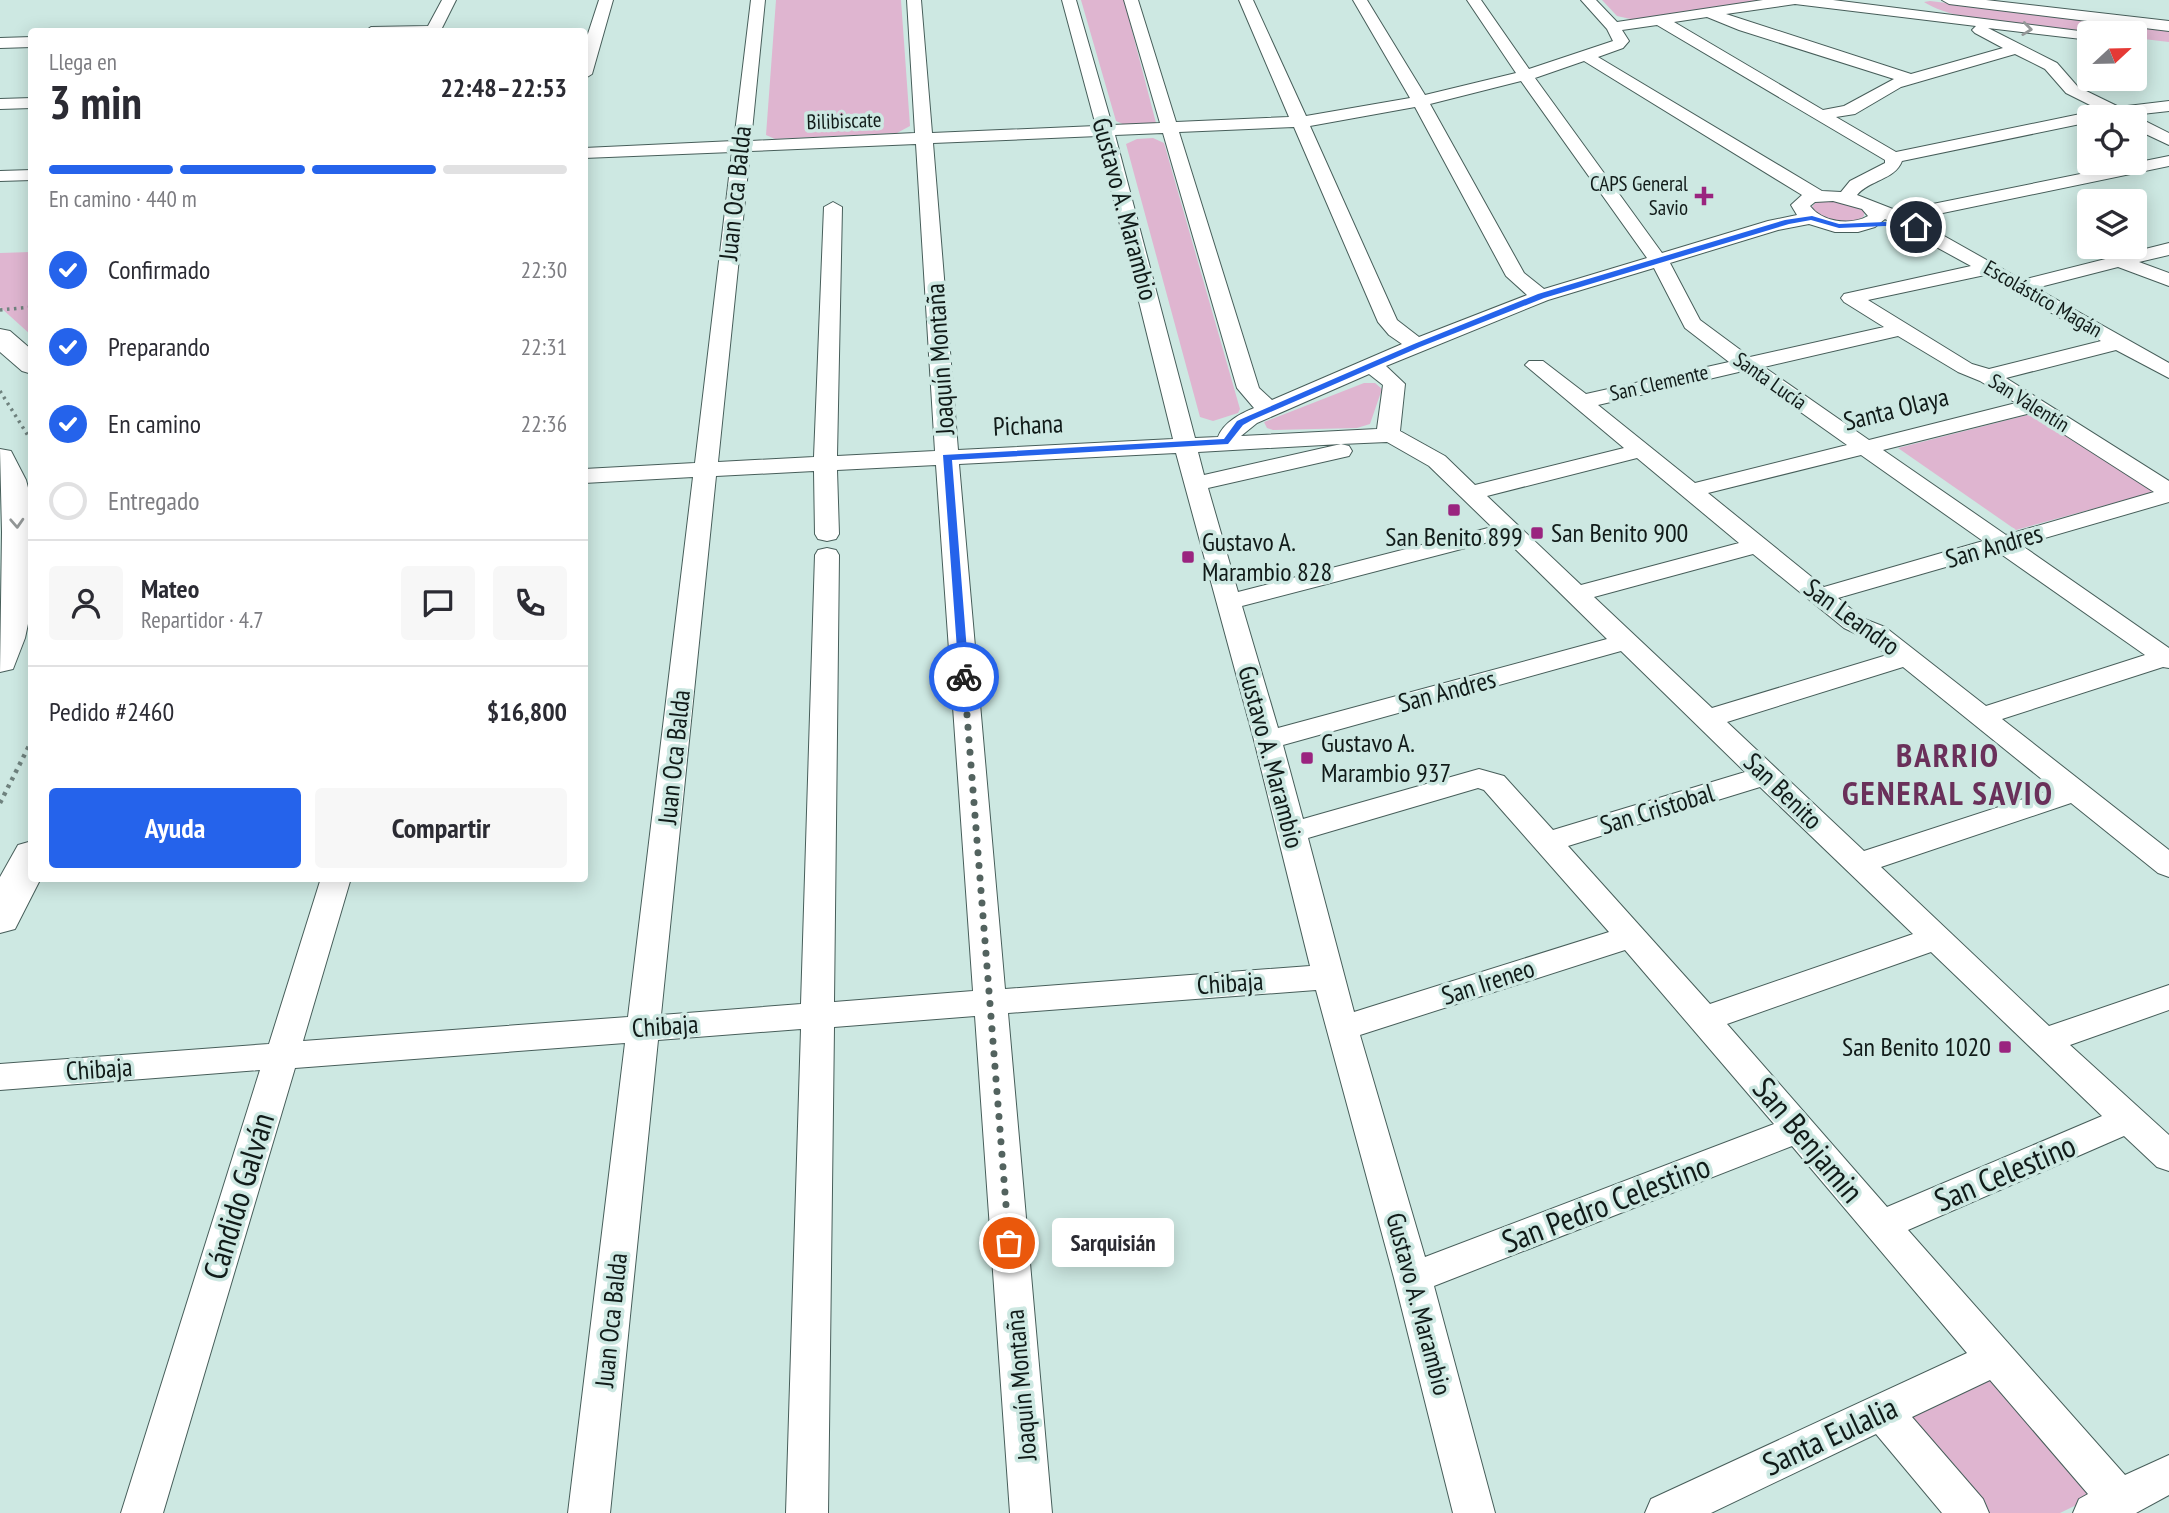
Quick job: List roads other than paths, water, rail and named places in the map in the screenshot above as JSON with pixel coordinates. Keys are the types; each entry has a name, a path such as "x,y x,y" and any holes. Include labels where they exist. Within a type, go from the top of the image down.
{"main road":[{"path":"0,337 28,362"},
{"path":"0,458 16,509 19,555 16,598 0,662"},
{"path":"0,918 28,863"}],"street":[{"path":"434,28 449,0"},
{"path":"588,61 606,0"},
{"name":"Juan Oca Balda","path":"589,1513 758,0"},
{"name":"Joaquín Montaña","path":"914,0 947,457 1031,1513"},
{"name":"Gustavo A. Marambio","path":"1069,0 1195,484 1268,740 1342,1028 1413,1278 1474,1513"},
{"path":"1131,0 1248,388 1254,397 1271,410"},
{"path":"1246,0 1388,323 1417,345"},
{"path":"1360,0 1420,101 1516,276 1541,296"},
{"name":"Santa Lucía","path":"1474,0 1524,76 1667,272 1691,323 2001,544 2168,658"},
{"path":"1588,0 1613,27 1795,0 2077,35"},
{"path":"1906,0 1965,22 2058,71 2072,90 2101,105"},
{"path":"1950,0 2169,26"},
{"path":"1710,13 1744,27 1910,79"},
{"path":"1661,20 1893,158 2077,120"},
{"name":"Bilibiscate","path":"588,153 1300,123 1420,101 1524,76 1588,57 1618,45 1621,41 1613,27"},
{"path":"0,43 28,43"},
{"path":"1821,115 1849,110 1883,89 1910,79 2016,50"},
{"name":"Escolástico Magán","path":"1588,57 1817,196 1846,197 1897,217 2169,372"},
{"path":"0,104 28,103"},
{"path":"2147,110 2169,106"},
{"path":"2147,128 2169,140"},
{"path":"1846,197 1856,185 1890,168 1894,163 1893,158"},
{"path":"1897,217 2169,161"},
{"path":"0,176 28,175"},
{"path":"1812,218 1800,205 1817,196"},
{"path":"807,1513 819,1014 827,545 825,463 833,207"},
{"path":"1862,226 1876,219 1874,210"},
{"path":"1228,442 1231,432 1240,423 1417,345 1541,296 1775,225 1812,218"},
{"name":"Escolástico Magán","path":"1812,218 1839,226 1885,224 1916,227"},
{"path":"2020,285 2169,249"},
{"path":"2119,261 2169,280"},
{"name":"San Valentín","path":"1989,268 1851,298 1965,368 1988,376 2169,493"},
{"name":"San Clemente","path":"1581,402 1902,330"},
{"path":"1988,376 2119,343"},
{"name":"San Leandro","path":"1536,365 1819,596 1853,622 1876,633 1908,657 2074,792 2166,861"},
{"path":"1371,366 1385,374 1394,384 1387,428 1391,435"},
{"name":"Santa Olaya","path":"1690,491 2035,405"},
{"name":"Pichana","path":"588,476 1391,435"},
{"name":"San Benito","path":"1391,435 1437,461 2043,1041 2169,1157"},
{"path":"1470,493 1642,450"},
{"path":"1195,484 1341,452"},
{"name":"San Andres","path":"1819,596 2169,493"},
{"path":"1228,602 1508,530"},
{"path":"1576,594 1758,545"},
{"name":"San Andres","path":"1268,740 1625,642"},
{"path":"1707,719 1908,657"},
{"path":"1983,716 2168,658"},
{"name":"San Cristobal","path":"1548,842 1766,775"},
{"name":"San Benjamin","path":"1292,832 1479,778 1494,783 1633,936 1799,1129 1994,1359 2107,1506"},
{"path":"1859,864 2074,792"},
{"name":"Cándido Galván","path":"142,1513 335,882"},
{"name":"San Ireneo","path":"1342,1028 1633,936"},
{"path":"1705,1019 1936,939"},
{"name":"Chibaja","path":"0,1077 1329,976"},
{"path":"2043,1041 2169,997"},
{"name":"San Celestino","path":"1880,1226 2129,1119"},
{"name":"San Pedro Celestino","path":"1413,1278 1799,1129"},
{"name":"Santa Eulalia","path":"1666,1513 1994,1359"},
{"path":"1882,1411 1968,1513"},
{"path":"2107,1506 2169,1474"}],"place":[{"name":"CAPS General Savio","path":"1704,196"},
{"name":"San Benito 899","path":"1454,510"},
{"name":"San Benito 900","path":"1537,533"},
{"name":"Gustavo A. Marambio 828","path":"1188,557"},
{"name":"Gustavo A. Marambio 937","path":"1307,758"},
{"name":"San Benito 1020","path":"2005,1047"},
{"name":"Sarquisián","path":"1009,1243"}],"district":[{"name":"BARRIO GENERAL SAVIO","path":"1948,774"}]}
